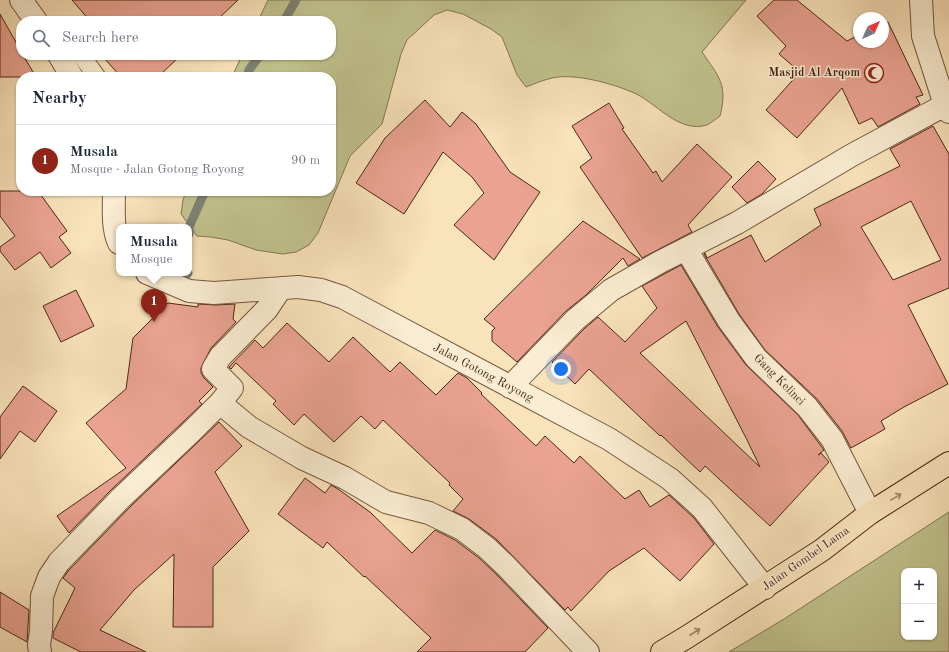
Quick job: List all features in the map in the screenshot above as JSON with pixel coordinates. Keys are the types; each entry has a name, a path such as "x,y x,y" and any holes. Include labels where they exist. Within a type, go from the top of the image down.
{"highway":[{"name":"Jalan Gombel Lama","path":"662,652 765,588 822,550 870,512 949,463"}],"street":[{"path":"21,0 32,16"},
{"path":"510,387 574,320 611,290 737,223 852,154 947,109 924,36 921,0"},
{"path":"62,60 69,72"},
{"path":"114,196 114,224 116,237"},
{"name":"Gang Kelinci","path":"686,249 729,321 756,358 807,407 832,439 870,512"},
{"name":"Jalan Gotong Royong","path":"154,276 189,291 214,293 298,287 321,290 342,297 609,439 670,479 702,508 765,588"},
{"path":"40,652 39,645 42,596 49,577 59,562 121,498 220,403 232,388 213,369 220,356 267,309 281,288"},
{"path":"220,403 249,427 302,458 346,478 386,502 430,513 462,529 506,566 588,652"}],"lane":[{"path":"85,60 93,72"}],"green space":[{"path":"268,0 746,0 702,52 720,81 723,96 720,116 707,125 696,127 677,121 641,96 613,85 592,80 561,77 549,79 526,87 517,75 502,37 491,29 463,14 447,10 434,15 407,40 401,54 382,124 350,156 336,190 336,72 234,72 240,60 336,60 336,16 260,16"},
{"path":"184,196 333,196 318,233 309,245 296,252 283,254 256,250 228,240 197,236 192,229 192,224 188,224 181,214"},
{"path":"949,512 949,652 729,652 784,619"}],"building":[{"path":"72,0 238,0 221,16 86,16"},
{"path":"774,0 797,0 847,41 853,38 853,48 889,48 889,24 923,95 916,97 920,104 878,127 872,118 859,124 842,88 797,138 766,110 800,72 779,54 786,46 757,16"},
{"path":"0,14 16,42 16,60 26,60 33,72 16,72 16,77 0,77"},
{"path":"106,60 176,60 163,72 117,72"},
{"path":"425,100 450,127 462,112 476,124 510,172 540,192 494,260 454,225 484,193 472,177 443,152 404,214 356,183 385,138"},
{"path":"609,103 624,128 622,129 653,173 656,171 662,182 697,144 732,177 688,225 692,232 642,258 580,167 592,158 572,126"},
{"path":"933,126 949,154 949,288 908,305 948,384 881,421 885,429 851,448 842,431 817,399 765,350 739,314 704,254 705,253 707,258 751,235 765,262 821,225 814,209 900,166 890,149","holes":["911,201 941,260 893,280 861,227"]},
{"path":"758,161 776,179 762,194 747,203 732,187"},
{"path":"0,191 16,191 16,196 42,196 67,231 59,237 71,253 51,268 40,252 15,270 0,251 0,247 15,236 0,216"},
{"path":"583,221 640,259 628,266 623,258 586,295 566,311 517,362 492,341 492,331 495,328 484,319"},
{"path":"681,265 718,327 746,365 798,415 824,450 818,455 821,453 829,462 770,526 705,466 700,472 589,369 575,384 552,362 584,329 598,317 625,342 657,308 642,286","holes":["686,321 760,467 640,353"]},
{"path":"76,290 94,326 61,342 43,306"},
{"path":"168,303 198,307 198,304 235,304 233,319 236,322 211,348 201,368 201,373 204,378 213,387 199,401 202,404 112,489 69,533 57,516 126,468 86,423 126,389 133,338"},
{"path":"287,323 329,362 353,337 390,372 400,362 436,395 458,373 467,378 482,393 481,394 536,446 545,436 574,463 580,456 625,499 639,490 650,507 669,495 694,518 714,544 680,581 644,548 609,571 571,611 568,607 565,610 496,539 469,519 453,511 463,499 449,485 450,483 383,420 375,429 361,416 334,442 304,414 294,425 273,404 276,401 236,363 231,369 229,367 255,340 263,348"},
{"path":"23,386 57,411 35,442 20,431 0,459 0,417"},
{"path":"219,422 242,446 215,472 249,531 213,567 213,627 173,627 174,554 134,590 100,630 146,652 81,652 53,638 53,633 75,588 63,578 69,570 130,507"},
{"path":"305,478 325,493 331,485 338,489 370,512 412,553 435,530 455,540 479,558 497,575 548,628 525,652 417,652 431,638 327,542 323,548 278,514"},
{"path":"0,592 29,610 27,642 0,627"}],"waterway":[{"path":"287,16 296,0"},
{"path":"248,72 256,60"},
{"path":"190,224 203,196"}],"place":[{"name":"Masjid Al Arqom","path":"874,73"},
{"name":"Musala","path":"154,322"}]}
